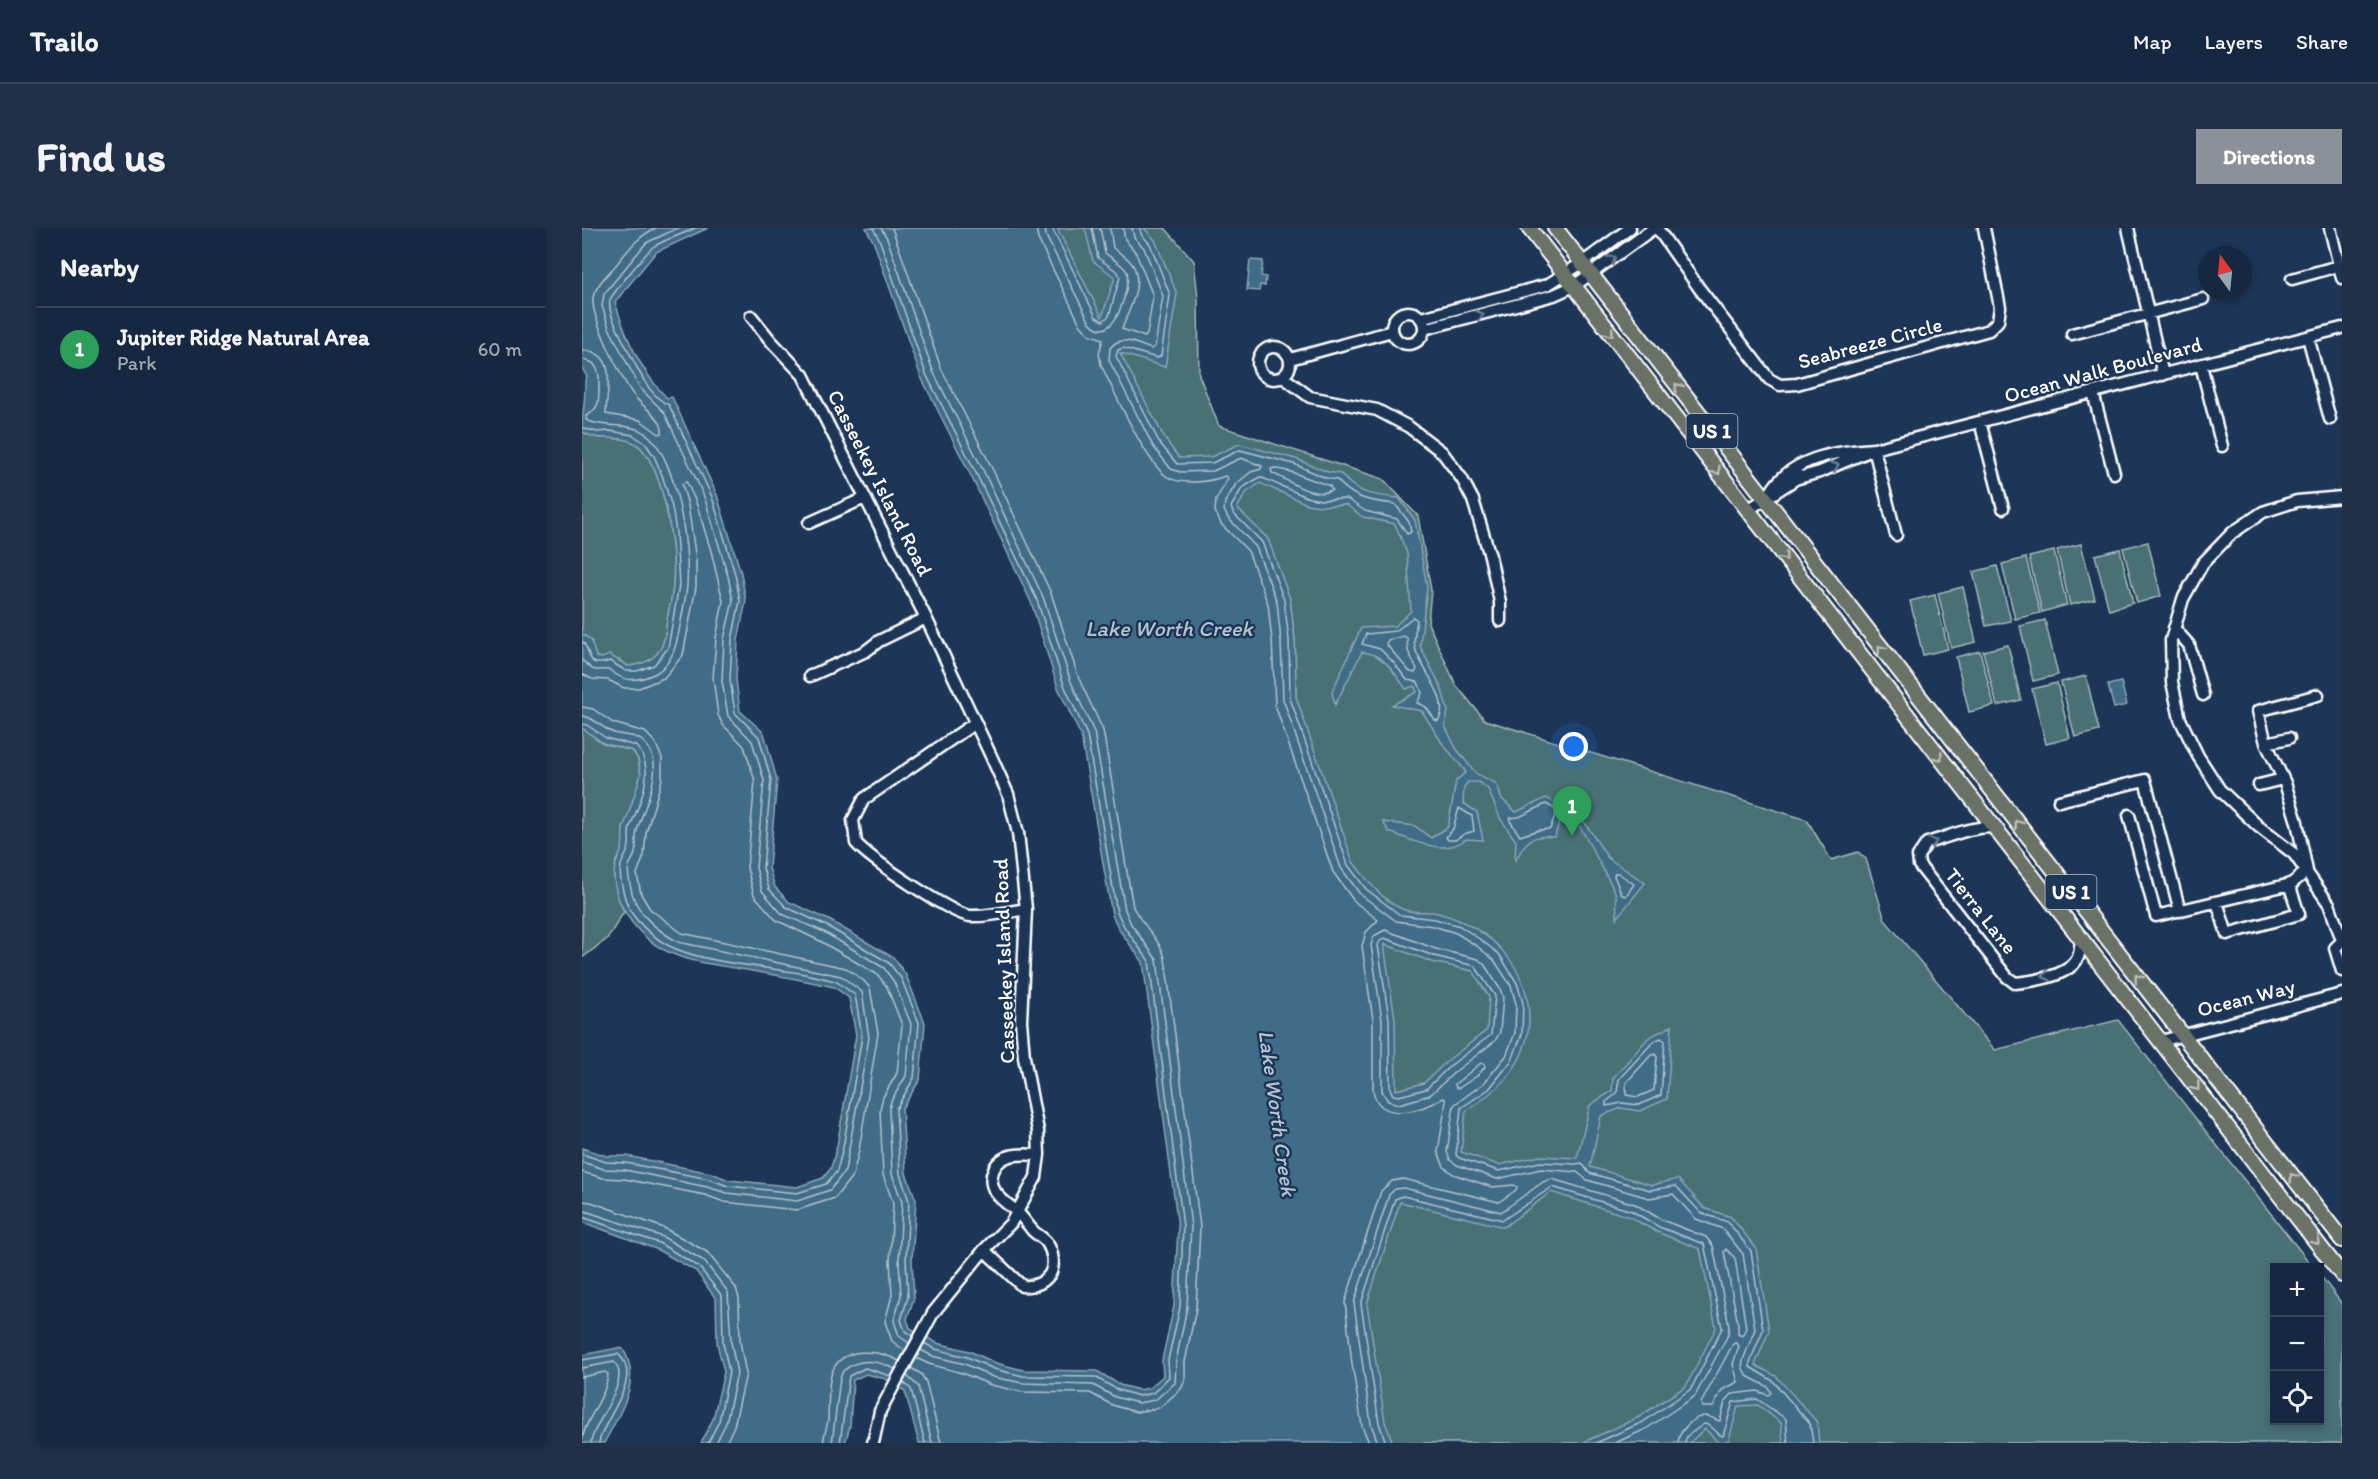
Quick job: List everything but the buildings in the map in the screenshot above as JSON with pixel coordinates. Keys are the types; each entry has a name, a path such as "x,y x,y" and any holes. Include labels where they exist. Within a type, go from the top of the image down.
{"main road":[{"name":"US 1","path":"1529,228 2342,1275"},
{"name":"US 1","path":"1554,228 2342,1239"}],"street":[{"name":"Seabreeze Circle","path":"1422,324 1554,296 1591,275 1655,228 1769,379 1780,385 1797,384 1989,330 1998,321 2000,307 1984,228"},
{"path":"2128,228 2163,375"},
{"path":"2330,228 2342,278"},
{"path":"1422,324 1547,285 1582,263 1626,230 1632,244"},
{"path":"2292,279 2340,266"},
{"path":"2072,334 2203,300"},
{"path":"1411,312 1422,324 1419,339 1409,344 1400,342 1392,331 1393,322 1399,315 1411,312"},
{"name":"Casseekey Island Road","path":"751,316 803,375 926,618 1008,794 1016,824 1026,909 1021,1021 1024,1057 1038,1131 1039,1155 1036,1177 1011,1223 984,1250 933,1313 880,1411 873,1443"},
{"name":"Ocean Walk Boulevard","path":"1795,479 1820,472 1874,449 2342,328"},
{"path":"1290,359 1392,331"},
{"path":"2308,337 2330,419"},
{"path":"1277,348 1287,354 1290,359 1290,368 1283,377 1271,379 1263,374 1259,366 1260,357 1266,350 1277,348"},
{"path":"2201,365 2222,446"},
{"path":"1283,377 1310,397 1377,410 1409,427 1442,452 1462,479 1473,500 1490,556 1500,602 1500,621"},
{"path":"2093,393 2114,473"},
{"path":"1980,422 2003,508"},
{"path":"1874,449 1896,535"},
{"name":"Ocean Walk Boulevard","path":"1766,500 1778,481 1794,468 1811,460 1845,451 1874,449"},
{"name":"Ocean Walk Boulevard","path":"1748,510 1766,500 1820,458"},
{"path":"2342,497 2289,504 2263,512 2232,533 2203,563 2183,598 2171,640 2172,682 2180,718 2198,756 2220,790 2258,826 2294,854 2307,871 2329,904 2342,941 2335,948 2342,971"},
{"path":"810,523 865,498"},
{"path":"810,676 866,651 879,641 926,618"},
{"path":"2174,628 2189,645 2203,695"},
{"path":"2307,871 2297,822 2283,779 2266,743 2258,711 2318,696"},
{"path":"975,723 864,799 853,820 856,843 866,854 951,910 968,916 1026,909"},
{"path":"2266,743 2289,738"},
{"path":"2259,785 2283,779"},
{"path":"2059,801 2145,780 2180,911"},
{"path":"2129,814 2156,916 2289,884 2307,871"},
{"name":"Tierra Lane","path":"1994,827 1979,826 1927,843 1918,856 1920,865 2007,977 2015,984 2066,970 2077,960 2081,938"},
{"path":"2217,902 2227,934 2298,914 2289,884"},
{"name":"Ocean Way","path":"2161,1041 2342,994"},
{"path":"984,1250 1022,1286 1038,1285 1052,1271 1053,1257 1047,1243 1017,1212 1001,1200 992,1186 993,1172 999,1161 1011,1155 1039,1155"}],"green space":[{"path":"1046,228 1165,228 1194,261 1198,298 1199,375 1219,426 1383,479 1418,516 1431,590 1428,623 1456,685 1485,720 1807,820 1831,860 1858,852 1866,859 1885,920 1995,1050 2118,1020 2310,1263 2270,1263 2270,1425 2324,1425 2324,1280 2342,1304 2342,1443 1369,1443 1296,697 1295,640 1290,599 1160,448"},
{"path":"582,431 596,437 627,440 641,448 657,475 667,513 671,533 673,569 672,593 665,637 659,651 648,661 639,664 628,666 619,660 596,657 589,642 582,634"},
{"path":"2148,542 2161,596 2137,603 2123,548"},
{"path":"2081,544 2095,599 2070,605 2057,550"},
{"path":"2120,549 2133,603 2109,610 2095,555"},
{"path":"2054,551 2067,605 2042,612 2029,557"},
{"path":"2026,558 2040,613 2015,619 2002,564"},
{"path":"1997,566 2011,621 1986,626 1973,572"},
{"path":"1963,587 1976,642 1951,648 1938,593"},
{"path":"1935,595 1948,649 1923,655 1910,601"},
{"path":"2045,620 2058,675 2033,681 2020,626"},
{"path":"2008,645 2021,700 1997,706 1983,651"},
{"path":"1980,651 1994,706 1969,712 1956,657"},
{"path":"2086,676 2099,731 2075,737 2061,682"},
{"path":"2057,683 2070,738 2046,744 2032,689"},
{"path":"582,728 603,743 633,751 638,759 641,774 628,819 623,827 624,842 622,852 616,861 614,876 624,912 607,939 582,958"}],"water":[{"name":"Lake Worth Creek","path":"582,228 708,228 656,252 615,302 629,341 642,366 667,398 672,397 717,495 741,573 746,601 738,640 736,679 740,711 764,733 777,780 769,868 775,887 789,902 829,920 894,958 906,975 925,1023 920,1080 902,1108 906,1173 916,1200 912,1260 914,1298 907,1319 910,1328 937,1343 969,1351 996,1363 1023,1370 1097,1371 1120,1385 1139,1390 1149,1388 1163,1376 1162,1360 1174,1306 1178,1227 1143,962 1120,931 1112,915 1081,736 1058,688 1031,602 921,377 874,243 866,228 1057,228 1102,317 1115,277 1093,261 1085,228 1144,228 1155,240 1177,294 1165,367 1120,353 1165,439 1179,458 1211,457 1239,444 1341,474 1353,486 1367,493 1399,498 1415,520 1427,587 1420,646 1441,687 1448,711 1445,726 1456,748 1475,773 1497,784 1501,798 1516,812 1546,798 1560,804 1566,812 1585,823 1608,858 1645,883 1617,918 1616,894 1578,823 1561,815 1555,837 1530,840 1515,861 1516,841 1500,818 1488,789 1478,782 1468,782 1464,787 1463,803 1477,812 1483,840 1466,839 1448,847 1438,847 1389,832 1383,822 1415,826 1431,838 1448,827 1456,781 1466,772 1442,743 1422,711 1392,705 1417,692 1414,686 1406,689 1388,665 1377,656 1362,652 1335,705 1332,692 1361,628 1395,626 1411,611 1407,553 1395,524 1363,517 1346,505 1307,504 1260,483 1246,493 1237,508 1268,539 1290,599 1295,640 1296,697 1353,862 1374,888 1394,905 1415,912 1434,912 1457,919 1490,939 1515,967 1523,984 1528,1002 1529,1022 1523,1051 1500,1085 1466,1111 1461,1152 1499,1165 1540,1156 1577,1158 1590,1105 1612,1091 1613,1078 1649,1037 1672,1026 1667,1099 1640,1111 1621,1108 1601,1116 1590,1167 1652,1185 1678,1179 1704,1208 1731,1217 1756,1248 1769,1331 1755,1365 1776,1376 1817,1422 1819,1443 1783,1443 1781,1423 1758,1405 1738,1406 1729,1440 1719,1443 1705,1429 1689,1443 1582,1443 1639,1417 1686,1386 1716,1328 1700,1249 1657,1232 1630,1217 1551,1192 1504,1227 1400,1202 1367,1304 1385,1422 1393,1443 919,1443 905,1391 886,1379 866,1374 853,1380 850,1426 845,1443 701,1443 713,1419 724,1372 717,1343 716,1299 696,1271 656,1249 582,1222 582,1148 607,1156 627,1156 711,1173 729,1180 797,1187 823,1178 831,1168 837,1146 856,1035 849,998 834,987 698,962 673,954 662,949 641,932 624,911 619,899 615,887 614,870 622,848 623,829 641,774 638,759 633,751 603,743 582,728 582,634 591,640 596,657 602,658 609,655 628,666 644,663 656,655 664,640 672,598 673,552 667,513 657,475 641,448 627,440 596,437 582,431 587,377 582,368","holes":["1384,944 1432,962 1473,971 1489,997 1487,1030 1447,1061 1424,1083 1396,1090 1395,1019"]},
{"path":"1250,260 1263,261 1261,276 1266,277 1265,286 1260,285 1259,291 1247,290"},
{"path":"2121,682 2127,705 2114,708 2108,685"},
{"path":"623,1349 629,1361 631,1373 627,1398 604,1443 582,1443 582,1355"}],"place":[{"name":"Jupiter Ridge Natural Area","path":"1572,836"}]}
